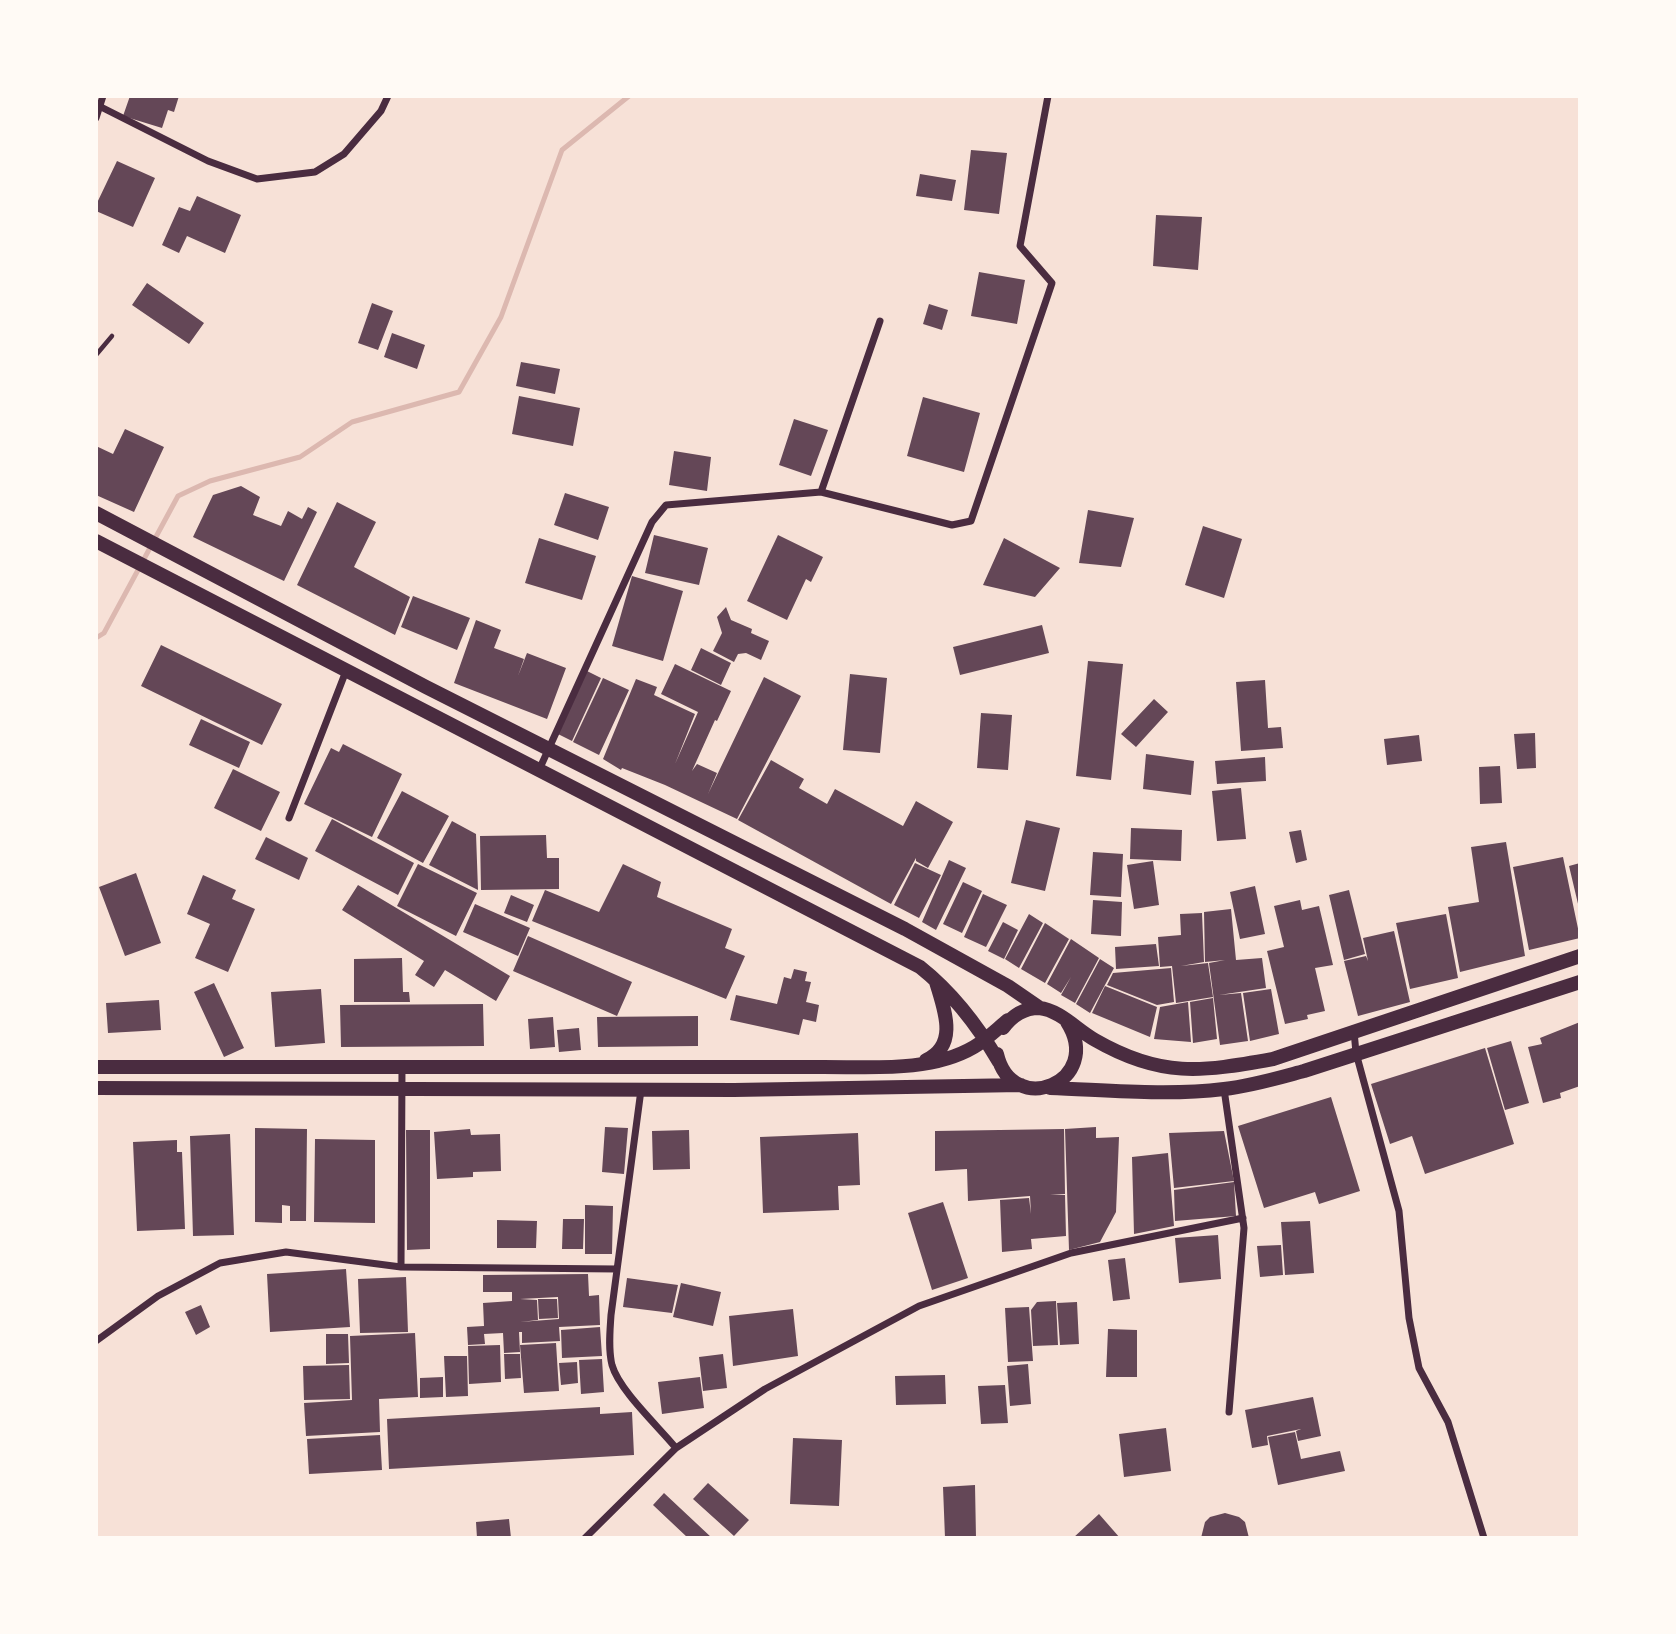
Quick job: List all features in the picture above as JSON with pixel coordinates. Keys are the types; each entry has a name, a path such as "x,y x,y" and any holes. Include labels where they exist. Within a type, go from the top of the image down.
{"highway":[{"path":"96,513 426,687 915,934 1008,986 1040,1008 1059,1015 1094,1040 1136,1061 1180,1069 1217,1068 1273,1059 1580,956"},
{"path":"96,541 920,967 968,1014 1012,1080 1021,1086"},
{"path":"634,819 644,797"},
{"path":"911,1065 937,1054 946,1036 947,1025 934,978"},
{"path":"96,1088 641,1090 1021,1086 1131,1091 1224,1089 1304,1071 1580,982"},
{"path":"96,1067 911,1065 960,1053 985,1039 1017,1013 1040,1008"},
{"path":"999,1062 997,1041 1008,1020"},
{"path":"1045,1088 1056,1084 1073,1067 1077,1044 1067,1022"},
{"path":"336,1066 337,1089"}],"street":[{"path":"96,118 103,96"},
{"path":"101,107 208,161 257,179 315,172 344,154 381,111 388,96"},
{"path":"539,769 652,522 666,505 821,492 952,525 971,521 1052,283 1020,246 1048,96"},
{"path":"821,492 880,321"},
{"path":"289,818 347,670"},
{"path":"1354,1030 1356,1053 1399,1211 1409,1318 1419,1368 1448,1422 1484,1538"},
{"path":"401,1267 402,1066"},
{"path":"1224,1089 1243,1218 1242,1279 1229,1412"},
{"path":"641,1090 617,1269 610,1334 611,1361 615,1373 629,1394 676,1448"},
{"path":"585,1538 676,1448 765,1389 919,1306 1070,1253 1243,1218"},
{"path":"96,1342 158,1296 220,1263 286,1252 401,1267 617,1269"}],"lane":[{"path":"96,355 111,336"}],"building":[{"path":"130,96 179,96 174,112 168,110 162,128 123,116"},
{"path":"971,150 1007,153 999,214 964,210"},
{"path":"117,161 155,178 133,227 96,211 96,205"},
{"path":"920,174 956,180 952,201 916,196"},
{"path":"197,196 241,215 225,253 187,236 179,253 162,245 179,207 190,211"},
{"path":"1156,215 1202,217 1198,270 1153,266"},
{"path":"979,272 1025,280 1017,324 971,316"},
{"path":"147,283 204,323 189,344 132,305"},
{"path":"372,303 393,311 378,350 358,343"},
{"path":"929,304 948,310 942,330 923,324"},
{"path":"392,333 425,345 417,369 384,357"},
{"path":"521,362 560,369 555,394 516,386"},
{"path":"519,396 580,408 573,446 512,434"},
{"path":"923,397 980,413 964,472 907,456"},
{"path":"794,419 828,430 811,476 779,465"},
{"path":"125,429 164,447 134,512 96,495 96,446 113,454"},
{"path":"674,451 711,457 707,491 669,485"},
{"path":"241,486 260,497 253,515 281,526 288,511 302,519 308,507 317,512 284,581 193,537 213,495"},
{"path":"565,493 609,507 598,540 554,525"},
{"path":"337,502 376,522 354,567 410,597 395,635 297,585"},
{"path":"1088,510 1134,518 1121,567 1079,563"},
{"path":"1203,526 1242,539 1224,598 1185,585"},
{"path":"654,535 708,548 699,585 645,573"},
{"path":"778,535 823,557 811,582 806,579 787,620 747,601"},
{"path":"539,538 596,556 582,600 525,583"},
{"path":"1004,538 1060,568 1035,597 983,585"},
{"path":"632,576 683,591 663,661 612,646"},
{"path":"413,596 470,618 457,650 401,627"},
{"path":"726,607 731,620 752,629 751,633 769,641 761,660 746,653 738,654 734,662 713,651 722,633 717,617"},
{"path":"476,620 501,630 494,648 524,659 518,676 527,653 566,668 547,719 454,683"},
{"path":"1042,625 1049,653 960,675 953,647"},
{"path":"161,645 282,704 262,745 141,686"},
{"path":"701,648 731,663 721,685 691,670"},
{"path":"1088,661 1123,664 1111,780 1076,776"},
{"path":"675,664 731,691 692,771 697,764 717,773 708,794 764,677 801,696 737,819 665,785 622,768 621,770 603,759 636,679 657,687 654,695 695,714 675,764 698,712 661,694"},
{"path":"587,671 601,678 572,741 558,734"},
{"path":"850,674 887,678 880,753 843,750"},
{"path":"603,678 629,690 599,755 573,742"},
{"path":"1265,680 1268,728 1281,727 1283,748 1241,751 1236,682"},
{"path":"1154,699 1168,712 1136,747 1121,734"},
{"path":"981,713 1012,715 1008,770 977,768"},
{"path":"201,719 250,742 239,768 189,745"},
{"path":"1535,733 1536,768 1517,769 1514,734"},
{"path":"1419,735 1422,761 1387,765 1384,739"},
{"path":"343,744 402,774 372,837 304,804 331,748 339,752"},
{"path":"1146,754 1194,761 1191,795 1143,789"},
{"path":"1265,757 1266,781 1217,784 1215,761"},
{"path":"771,760 804,779 799,788 827,804 835,789 903,826 916,801 953,822 928,868 916,861 916,858 891,904 738,820"},
{"path":"1500,766 1502,803 1480,804 1479,767"},
{"path":"233,769 280,792 261,831 214,808"},
{"path":"1241,788 1246,839 1217,841 1212,791"},
{"path":"402,791 449,816 423,863 377,838"},
{"path":"332,819 414,863 398,895 315,851"},
{"path":"1026,820 1060,828 1045,891 1011,883"},
{"path":"452,821 476,834 478,890 429,865"},
{"path":"1131,828 1182,830 1181,861 1130,859"},
{"path":"1301,830 1307,860 1296,863 1289,832"},
{"path":"546,835 547,858 559,858 559,889 481,890 480,836"},
{"path":"266,837 308,858 299,880 255,859"},
{"path":"1506,842 1525,956 1460,972 1448,907 1479,902 1471,847"},
{"path":"1093,852 1123,854 1121,897 1090,895"},
{"path":"1563,857 1580,938 1529,950 1513,867"},
{"path":"949,860 966,868 936,930 922,922"},
{"path":"1153,861 1159,905 1134,909 1127,865"},
{"path":"915,863 941,875 919,918 894,905"},
{"path":"1580,863 1580,908 1579,908 1569,866"},
{"path":"418,864 477,893 456,936 397,906"},
{"path":"623,864 661,882 657,897 732,929 725,948 745,956 726,999 532,921 545,890 599,912"},
{"path":"136,873 161,943 125,956 99,887"},
{"path":"203,875 236,890 232,899 255,909 228,972 195,958 210,924 187,914"},
{"path":"963,882 982,891 962,933 943,924"},
{"path":"358,885 510,976 496,1001 445,970 434,987 415,975 424,961 342,910"},
{"path":"1255,886 1265,934 1240,939 1230,892"},
{"path":"1349,890 1365,954 1344,960 1329,895"},
{"path":"983,894 1007,905 986,947 964,937"},
{"path":"511,895 534,905 527,922 504,913"},
{"path":"1093,900 1122,902 1121,936 1091,934"},
{"path":"1300,900 1302,910 1319,906 1333,965 1315,968 1325,1011 1307,1015 1308,1019 1285,1024 1267,951 1284,947 1274,906"},
{"path":"475,904 530,928 518,956 463,932"},
{"path":"1231,909 1236,960 1262,958 1266,988 1219,995 1241,993 1248,1041 1220,1045 1209,963 1225,960 1205,962 1204,912"},
{"path":"1202,913 1204,962 1181,966 1208,963 1213,997 1176,1003 1172,966 1160,967 1158,937 1181,935 1180,914"},
{"path":"1029,914 1043,923 1019,968 1005,959"},
{"path":"1446,914 1458,978 1410,989 1396,923"},
{"path":"1003,922 1018,930 1004,959 988,951"},
{"path":"1045,923 1069,939 1045,983 1021,969"},
{"path":"1394,931 1410,1002 1358,1016 1344,961 1366,956 1368,961 1363,938"},
{"path":"528,936 632,982 617,1016 513,971"},
{"path":"1071,939 1099,958 1075,1003 1061,995 1071,977 1061,993 1047,984"},
{"path":"1156,944 1159,966 1116,969 1115,947"},
{"path":"402,958 403,992 409,992 410,1002 354,1002 354,959"},
{"path":"1100,959 1114,968 1090,1013 1076,1004"},
{"path":"1171,968 1174,1002 1157,1005 1107,985 1113,973"},
{"path":"794,969 807,972 805,981 811,982 806,1002 819,1005 816,1022 803,1019 799,1035 730,1020 736,995 777,1004 784,977 791,979"},
{"path":"214,983 244,1048 224,1057 194,992"},
{"path":"1105,986 1157,1007 1150,1037 1092,1013"},
{"path":"321,989 325,1043 275,1047 271,992"},
{"path":"1271,989 1279,1034 1250,1041 1243,993"},
{"path":"1213,998 1217,1039 1193,1043 1190,1002"},
{"path":"159,1000 161,1030 108,1033 106,1003"},
{"path":"1188,1002 1191,1042 1154,1039 1160,1007"},
{"path":"483,1004 484,1046 341,1047 340,1005"},
{"path":"698,1016 698,1046 598,1047 597,1017"},
{"path":"553,1017 555,1047 530,1049 528,1019"},
{"path":"1580,1022 1580,1086 1560,1093 1561,1098 1543,1103 1528,1047 1542,1044 1540,1038"},
{"path":"579,1028 581,1050 559,1052 557,1030"},
{"path":"1511,1041 1529,1103 1505,1110 1487,1048"},
{"path":"1485,1048 1514,1144 1425,1174 1412,1136 1390,1144 1371,1084"},
{"path":"1331,1097 1360,1191 1319,1204 1315,1192 1264,1208 1238,1126"},
{"path":"605,1127 628,1128 624,1174 602,1172"},
{"path":"1096,1127 1096,1138 1119,1137 1116,1212 1100,1242 1069,1250 1065,1129"},
{"path":"255,1128 307,1129 306,1221 290,1221 290,1206 282,1205 282,1223 255,1222"},
{"path":"470,1129 471,1135 500,1134 501,1171 473,1172 473,1177 437,1179 434,1132"},
{"path":"1064,1129 1065,1194 1050,1195 1065,1195 1066,1236 1031,1239 1032,1249 1002,1252 1000,1200 1029,1198 1031,1214 1030,1196 968,1201 967,1169 935,1171 935,1131"},
{"path":"406,1130 430,1130 430,1249 407,1250"},
{"path":"689,1130 690,1169 653,1170 652,1131"},
{"path":"1224,1131 1234,1181 1174,1188 1169,1133"},
{"path":"858,1133 860,1185 838,1186 839,1210 763,1213 760,1137"},
{"path":"230,1134 234,1235 193,1236 190,1136"},
{"path":"315,1139 375,1140 375,1223 314,1222"},
{"path":"177,1140 177,1152 182,1152 185,1229 137,1231 133,1142"},
{"path":"1168,1153 1174,1226 1134,1234 1132,1157"},
{"path":"1234,1182 1236,1216 1175,1221 1174,1190"},
{"path":"943,1202 968,1278 932,1290 908,1213"},
{"path":"585,1205 613,1206 612,1254 585,1254"},
{"path":"563,1219 584,1219 583,1249 562,1249"},
{"path":"497,1220 537,1221 536,1248 497,1248"},
{"path":"1310,1221 1314,1273 1285,1275 1281,1222"},
{"path":"1218,1235 1221,1279 1179,1283 1175,1238"},
{"path":"1281,1245 1283,1275 1260,1277 1257,1246"},
{"path":"1125,1258 1130,1299 1113,1301 1108,1260"},
{"path":"346,1269 350,1327 270,1332 267,1274"},
{"path":"588,1274 589,1296 599,1295 600,1325 559,1327 560,1341 522,1343 522,1332 519,1332 520,1352 504,1353 503,1333 484,1334 485,1344 468,1345 467,1327 484,1326 483,1303 512,1301 512,1292 483,1292 483,1275","holes":["558,1297 559,1319 520,1322 538,1320 537,1300 520,1299"]},
{"path":"406,1277 408,1332 360,1333 358,1279"},
{"path":"627,1278 678,1285 672,1313 623,1307"},
{"path":"681,1283 721,1292 713,1326 673,1317"},
{"path":"538,1299 557,1299 558,1318 539,1319"},
{"path":"1056,1301 1058,1345 1033,1346 1031,1310 1037,1302"},
{"path":"1077,1302 1079,1344 1060,1345 1057,1303"},
{"path":"201,1305 210,1327 196,1335 185,1312"},
{"path":"1029,1307 1033,1361 1008,1362 1005,1308"},
{"path":"793,1309 798,1356 733,1366 729,1316"},
{"path":"600,1327 602,1356 562,1358 561,1330"},
{"path":"1108,1329 1137,1330 1137,1377 1106,1377"},
{"path":"415,1333 418,1397 379,1399 380,1432 306,1436 304,1403 352,1400 350,1336"},
{"path":"326,1334 348,1334 349,1363 326,1364"},
{"path":"556,1343 559,1391 524,1393 520,1345"},
{"path":"500,1345 501,1382 469,1384 468,1346"},
{"path":"504,1354 520,1354 521,1378 505,1379"},
{"path":"723,1354 727,1388 703,1391 699,1357"},
{"path":"444,1356 467,1356 468,1396 446,1397"},
{"path":"602,1359 604,1392 581,1394 579,1360"},
{"path":"577,1362 578,1383 561,1385 559,1363"},
{"path":"1028,1364 1031,1404 1010,1406 1007,1366"},
{"path":"349,1365 350,1399 304,1400 303,1366"},
{"path":"945,1375 946,1404 896,1405 895,1376"},
{"path":"443,1377 443,1397 420,1398 420,1378"},
{"path":"700,1377 704,1408 662,1414 658,1382"},
{"path":"1005,1385 1008,1423 981,1424 978,1386"},
{"path":"1313,1397 1321,1436 1298,1441 1296,1431 1301,1429 1267,1436 1268,1445 1252,1448 1245,1410"},
{"path":"600,1407 600,1414 632,1412 634,1455 389,1469 387,1419"},
{"path":"1166,1428 1171,1471 1124,1477 1119,1434"},
{"path":"1295,1432 1301,1459 1340,1451 1345,1471 1278,1485 1268,1437"},
{"path":"380,1435 382,1470 309,1474 307,1439"},
{"path":"793,1438 842,1440 839,1506 790,1504"},
{"path":"708,1483 749,1520 734,1536 693,1499"},
{"path":"975,1485 976,1538 945,1538 943,1487"},
{"path":"664,1493 712,1538 688,1538 653,1505"},
{"path":"1225,1513 1245,1522 1249,1538 1201,1538 1205,1522 1210,1517"},
{"path":"1099,1514 1120,1538 1073,1538"},
{"path":"509,1519 511,1538 477,1538 476,1522"}],"waterway":[{"path":"96,638 104,633 178,496 210,481 300,457 352,422 459,392 501,317 562,150 629,96"}]}
